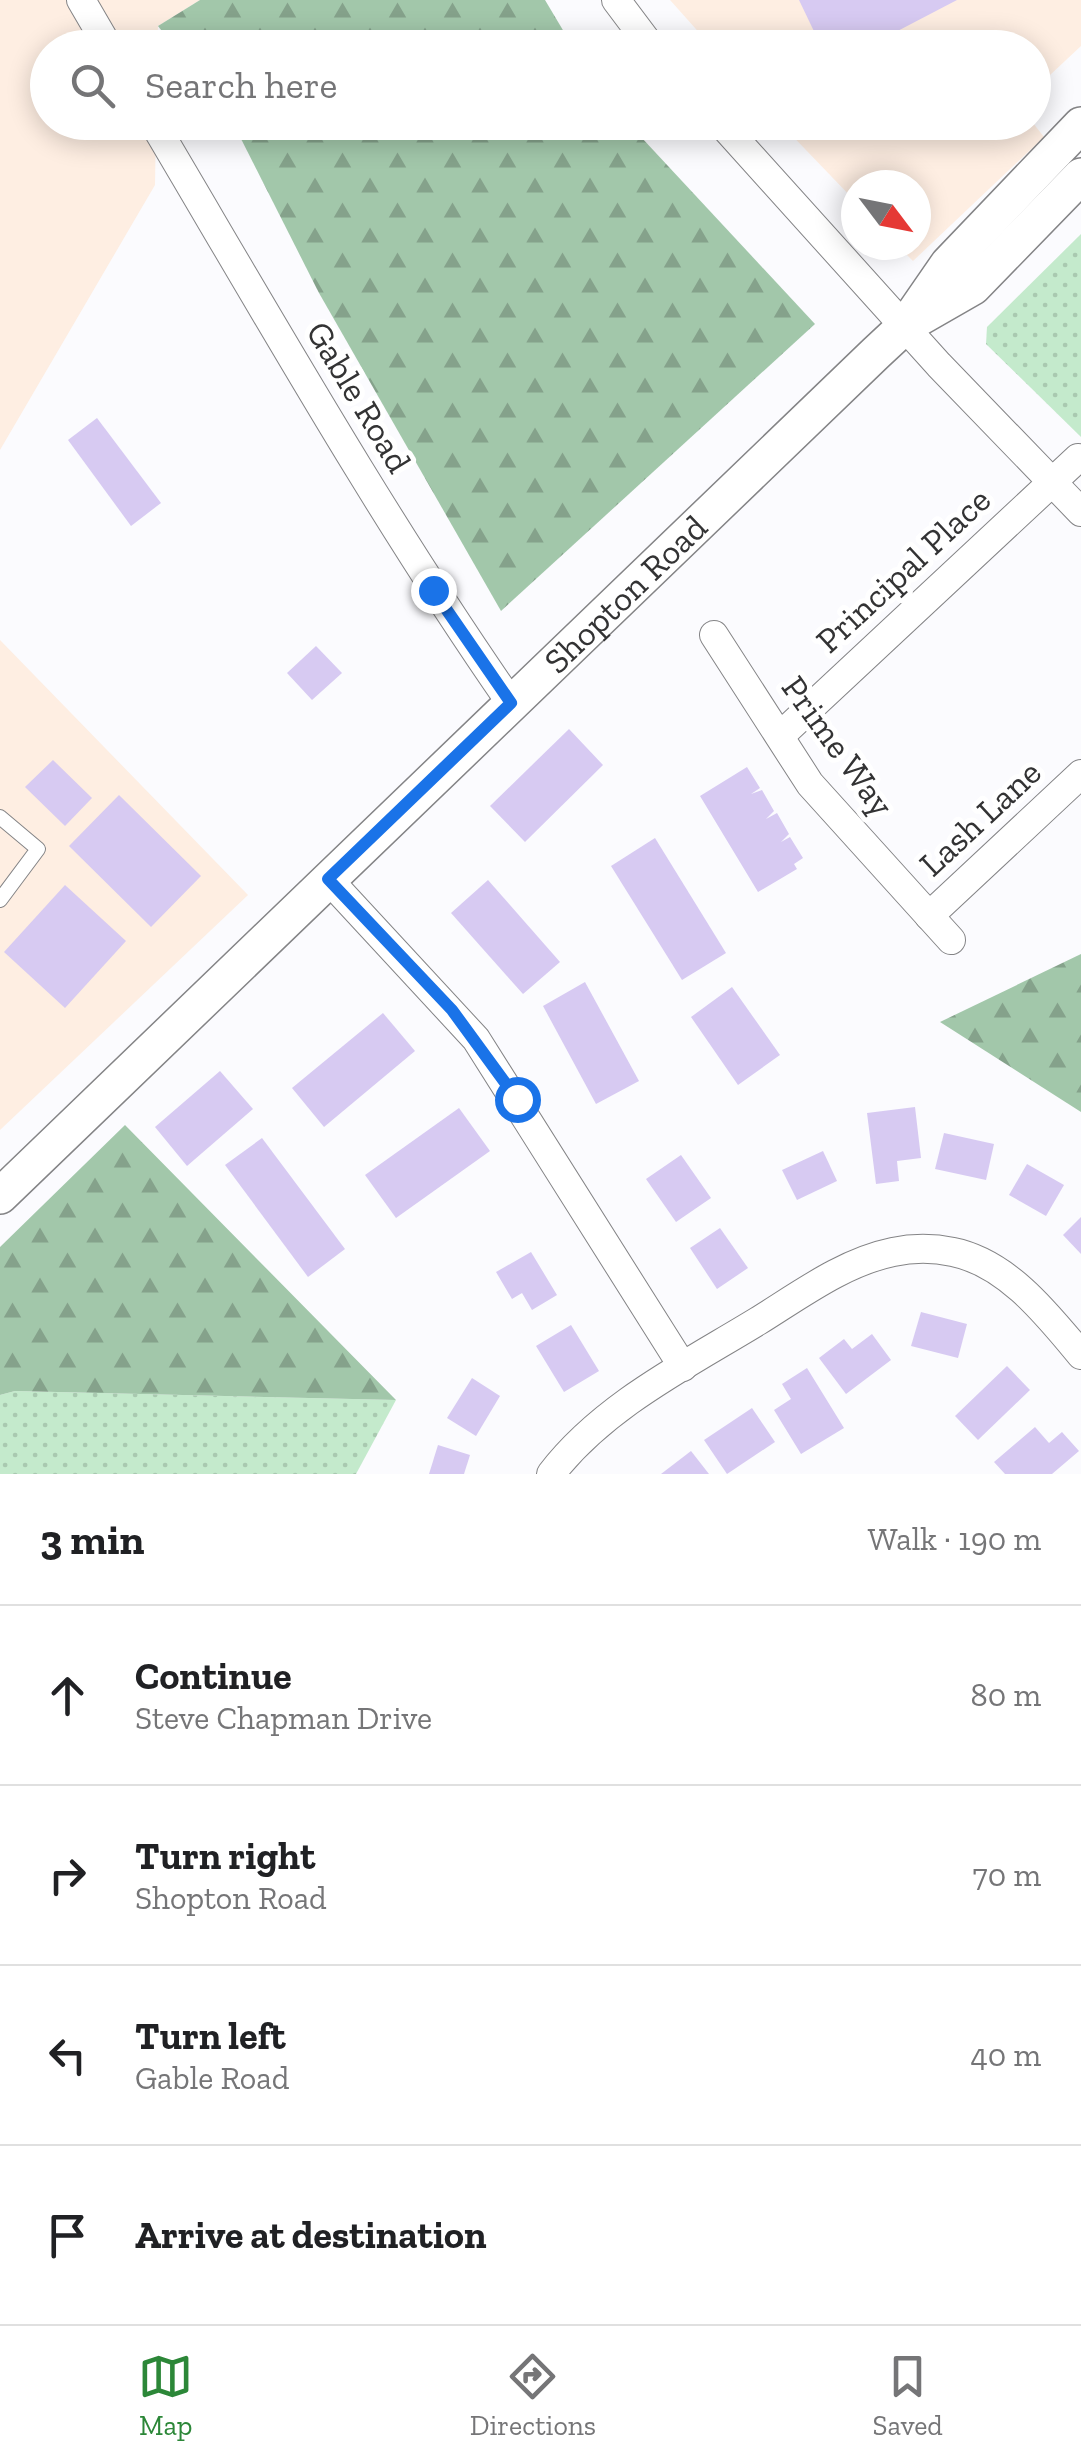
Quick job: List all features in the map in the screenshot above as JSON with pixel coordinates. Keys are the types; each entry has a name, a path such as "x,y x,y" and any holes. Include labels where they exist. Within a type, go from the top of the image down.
{"street":[{"path":"81,0 98,30"},
{"path":"616,0 638,30"},
{"name":"Shopton Road","path":"0,1196 905,326 948,264 1081,125"},
{"name":"Gable Road","path":"164,140 353,462 433,590 511,703"},
{"path":"736,140 1081,512"},
{"name":"Shopton Road","path":"905,326 973,287 1081,176"},
{"name":"Principal Place","path":"780,736 1078,458"},
{"name":"Prime Way","path":"714,635 830,810 950,940"},
{"name":"Lash Lane","path":"930,916 1081,774"},
{"path":"328,879 476,1038 683,1367"},
{"path":"551,1474 596,1427 683,1367 830,1277 892,1252 927,1249 982,1261 1008,1278 1079,1349"}],"lane":[{"path":"0,817 38,849 0,900"}],"shaded area":[{"path":"0,0 200,0 158,26 158,30 30,30 30,140 156,140 155,185 0,450"},
{"path":"670,0 1081,0 1081,46 1051,74 1051,30 697,30"},
{"path":"796,140 1041,140 931,244 931,170 841,170 841,186"},
{"path":"0,640 248,895 0,1130"}],"green space":[{"path":"200,0 545,0 563,30 161,30 158,26"},
{"path":"242,140 644,140 815,324 501,611 319,293"},
{"path":"1081,234 1081,437 986,344 987,327"},
{"path":"1081,954 1081,1112 940,1022"},
{"path":"125,1125 396,1400 15,1391 0,1395 0,1247"},
{"path":"15,1391 396,1400 356,1474 0,1474 0,1395"}],"building":[{"path":"799,0 957,0 900,30 813,30"},
{"path":"97,418 161,503 131,526 68,440"},
{"path":"316,646 342,673 312,700 287,673"},
{"path":"569,729 603,765 525,842 490,806"},
{"path":"53,760 92,798 65,826 25,787"},
{"path":"747,767 760,788 751,794 762,790 774,811 766,819 777,813 789,834 781,842 790,837 803,858 794,864 797,869 758,892 700,796"},
{"path":"119,795 201,876 151,927 69,846"},
{"path":"655,838 726,953 682,980 611,866"},
{"path":"488,880 560,962 523,994 451,913"},
{"path":"65,885 126,941 65,1008 4,952"},
{"path":"585,982 639,1081 596,1104 543,1006"},
{"path":"732,987 780,1055 738,1085 691,1017"},
{"path":"383,1013 415,1051 324,1127 292,1088"},
{"path":"220,1071 253,1109 187,1166 155,1127"},
{"path":"915,1107 921,1158 897,1161 899,1181 876,1184 867,1113"},
{"path":"459,1108 490,1151 396,1218 365,1175"},
{"path":"944,1133 994,1144 986,1180 935,1169"},
{"path":"262,1138 345,1249 308,1277 225,1165"},
{"path":"823,1151 837,1181 797,1200 782,1170"},
{"path":"681,1155 711,1198 676,1222 646,1179"},
{"path":"1027,1164 1064,1185 1046,1216 1009,1195"},
{"path":"1081,1217 1081,1254 1063,1235"},
{"path":"720,1228 748,1268 717,1289 690,1248"},
{"path":"531,1252 557,1295 532,1310 522,1293 512,1299 496,1272"},
{"path":"921,1312 967,1324 958,1358 911,1346"},
{"path":"571,1325 599,1371 564,1392 536,1346"},
{"path":"872,1334 891,1360 846,1394 819,1358 844,1339 852,1349"},
{"path":"1007,1366 1030,1390 978,1440 955,1416"},
{"path":"807,1368 844,1428 801,1454 774,1410 791,1399 782,1384"},
{"path":"472,1378 500,1396 476,1436 447,1418"},
{"path":"752,1408 775,1442 727,1474 704,1440"},
{"path":"1035,1427 1049,1443 1062,1432 1079,1451 1052,1474 1005,1474 994,1462"},
{"path":"438,1445 470,1455 464,1474 429,1474"},
{"path":"691,1451 709,1474 661,1474"}],"route":[{"path":"433,590 511,703 328,879 452,1010 517,1099"}]}
